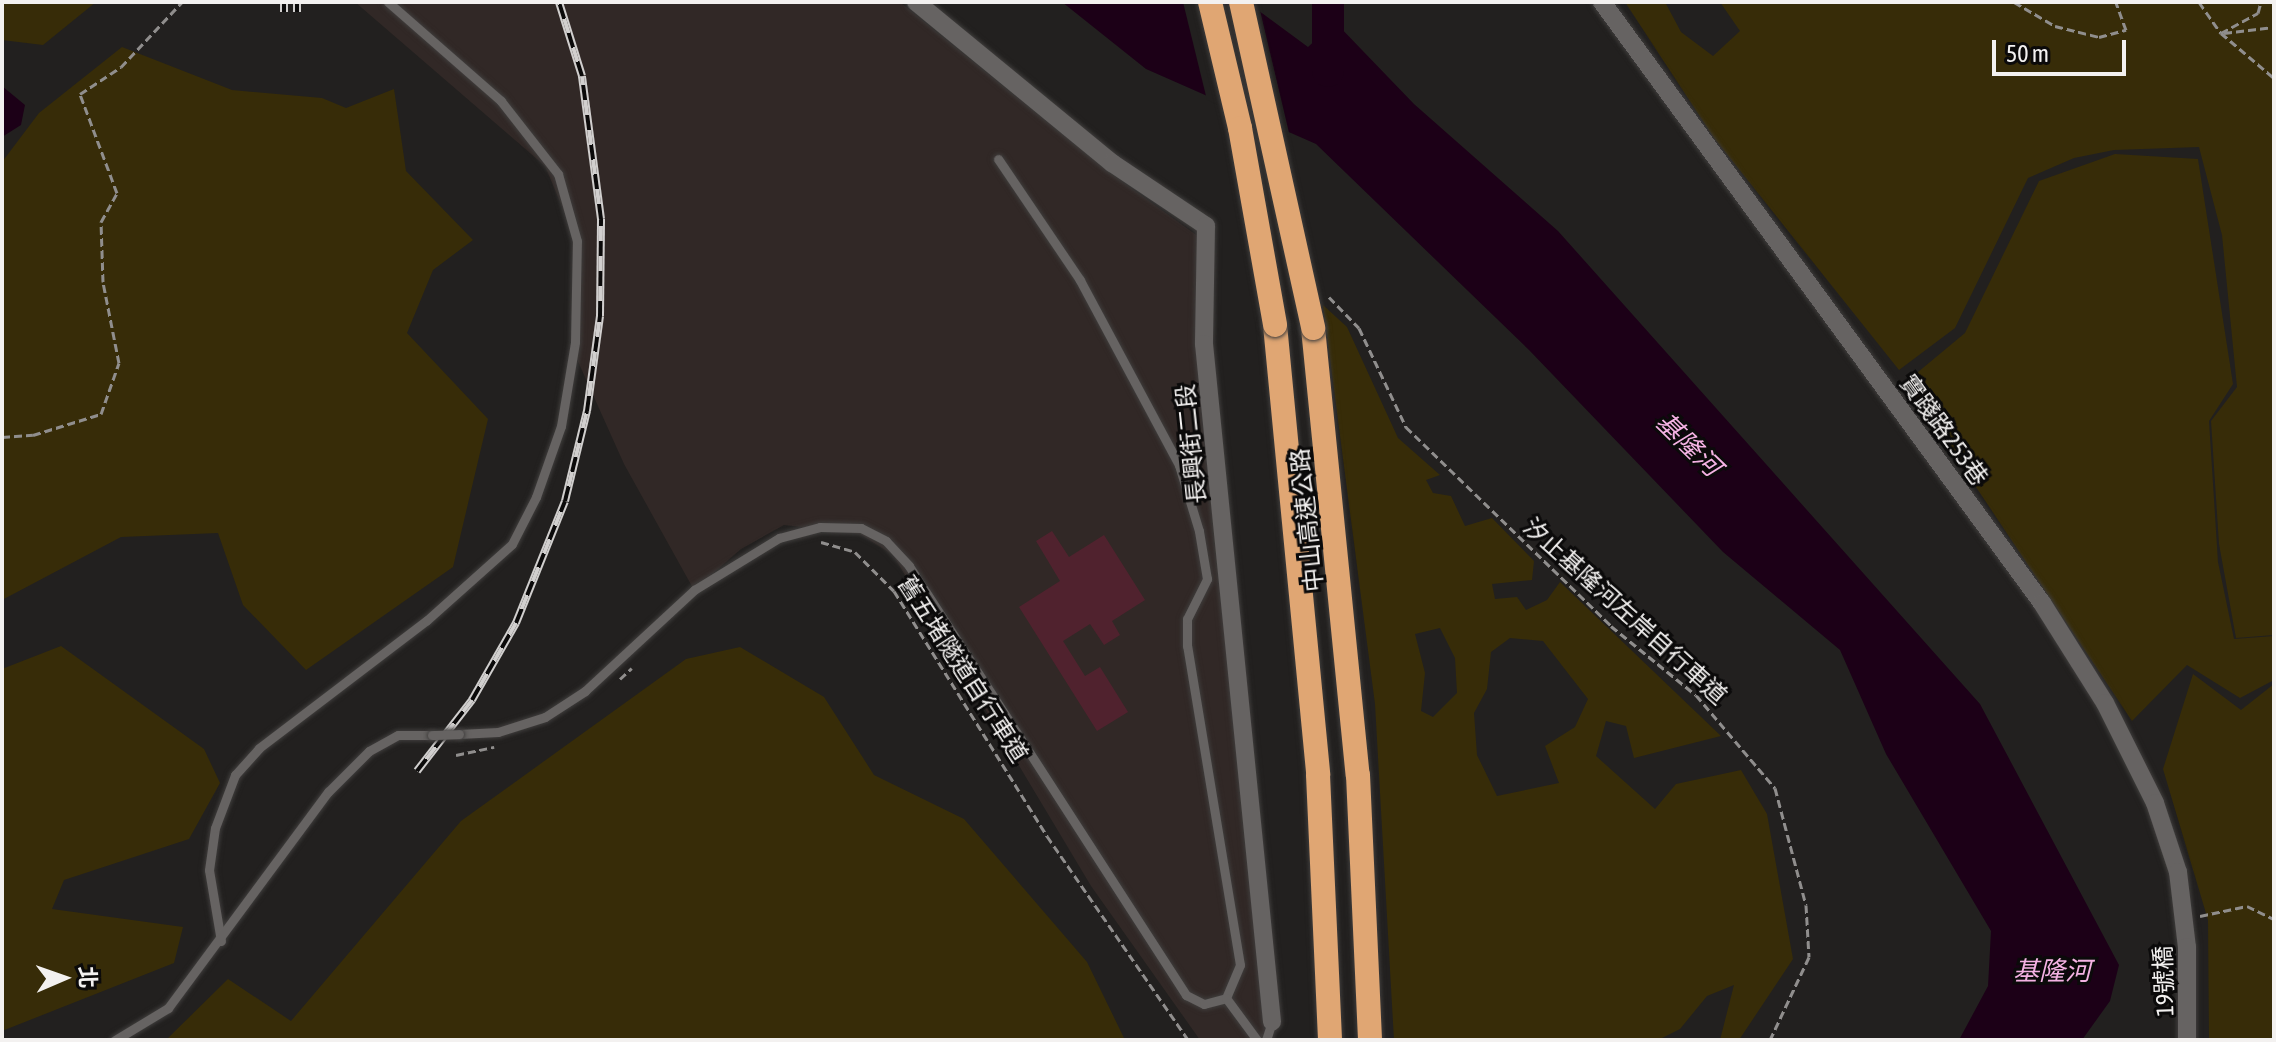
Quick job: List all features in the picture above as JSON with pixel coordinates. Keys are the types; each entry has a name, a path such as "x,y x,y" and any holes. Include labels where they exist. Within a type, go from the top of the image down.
{"highway":[{"name":"中山高速公路","path":"1210,2 1240,128 1275,325 1318,775 1330,1040"},
{"name":"中山高速公路","path":"1241,2 1313,328 1357,759 1370,1040"}],"street":[{"name":"長興街二段","path":"916,2 1100,154 1206,226 1204,344 1269,1031"},
{"name":"實踐路253巷","path":"1602,2 2042,603 2105,703 2155,803 2178,872 2185,919"},
{"name":"19號橋","path":"2185,919 2187,1040"}],"lane":[{"path":"221,941 209,870 215,828 235,775 259,748 426,621 512,544 536,497 561,426 575,342 577,241 558,174 501,101 388,2"},
{"path":"998,159 1080,280 1179,465 1199,531 1207,579 1187,619 1187,646 1240,965 1226,998"},
{"path":"115,1040 168,1008 221,941 328,792 369,751 398,735 498,732 545,717 585,691 694,590 779,538 820,527 861,528 886,541 909,566 1186,995 1204,1004 1226,998"},
{"path":"1226,998 1257,1040"}],"path":[{"path":"2,437 33,435 101,414 119,363 103,282 101,222 117,193 80,94 121,67 182,2"},
{"path":"2014,2 2055,26 2099,37 2126,30 2116,2"},
{"path":"2199,2 2221,33 2274,78"},
{"path":"2221,33 2258,13 2261,2"},
{"path":"2221,33 2274,27"},
{"name":"汐止基隆河左岸自行車道","path":"1324,292 1359,328 1406,427 1611,626 1696,695 1775,788 1806,905 1809,957 1770,1040"},
{"name":"舊五堵隧道自行車道","path":"815,542 855,552 894,591 1047,836 1188,1040"},
{"path":"613,684 634,666"},
{"path":"456,755 475,755 500,744"},
{"path":"2185,919 2247,906 2274,919"}],"shaded area":[{"path":"2,2 96,2 43,45 2,40"},
{"path":"355,2 900,2 1105,169 1199,237 1280,1021 1268,1040 1200,1040 1091,886 893,555 860,534 784,525 741,549 694,590 624,464 571,346 579,247 545,166"},
{"path":"1625,2 1665,2 1681,32 1713,56 1740,31 1720,2 2274,2 2274,635 2236,638 2219,544 2211,421 2237,387 2222,235 2199,147 2114,150 2074,158 2028,178 1955,328 1899,370 1714,138"},
{"path":"122,47 232,90 322,98 346,108 394,89 406,171 473,240 433,270 407,333 488,419 453,567 306,670 243,605 218,533 121,537 2,600 2,162 39,113"},
{"path":"2115,154 2198,159 2233,384 2209,421 2218,562 2234,639 2274,636 2274,680 2240,698 2187,665 2132,721 1906,382 1965,333 2039,181"},
{"path":"1323,305 1347,327 1398,438 1440,475 1426,480 1433,493 1451,496 1465,526 1492,518 1534,561 1532,580 1492,584 1495,599 1517,597 1526,610 1547,600 1560,582 1721,736 1634,758 1626,726 1606,721 1596,756 1655,809 1676,784 1741,770 1767,814 1793,959 1739,1040 1720,1040 1734,985 1707,996 1680,1029 1658,1040 1394,1040 1375,704","holes":["1440,628 1455,658 1457,693 1433,717 1421,711 1425,673 1415,634","1510,638 1543,641 1588,699 1575,727 1545,746 1559,783 1497,796 1477,755 1474,713 1487,689 1491,652"]},
{"path":"61,646 204,749 220,783 189,839 64,880 52,909 183,927 174,963 2,1031 2,669"},
{"path":"740,647 824,697 874,775 964,819 1087,962 1125,1040 166,1040 228,979 291,1021 461,821 686,659"},
{"path":"2193,674 2241,710 2274,684 2274,1040 2209,1040 2208,920 2163,769"}],"water":[{"name":"基隆河","path":"1062,2 1247,2 1308,47 1335,22 1414,104 1558,231 1980,704 2119,965 2110,1001 2082,1040 1959,1040 1988,986 1991,931 1886,754 1840,650 1723,552 1529,350 1316,144 1146,69"},
{"path":"2,86 25,105 21,125 2,137"}],"pier":[{"path":"1183,2 1259,6 1290,137 1207,100"}],"building":[{"path":"1052,531 1069,557 1104,535 1145,600 1112,621 1120,635 1104,645 1090,624 1063,641 1085,676 1100,667 1128,712 1097,731 1019,607 1060,581 1036,541"}],"waterway":[{"path":"1328,2 1328,71"}],"railway":[{"path":"284,2 284,12"},
{"path":"297,2 297,12"},
{"path":"417,771 472,700 516,623 565,501 587,411 600,316 601,219 582,76 559,2"}]}
